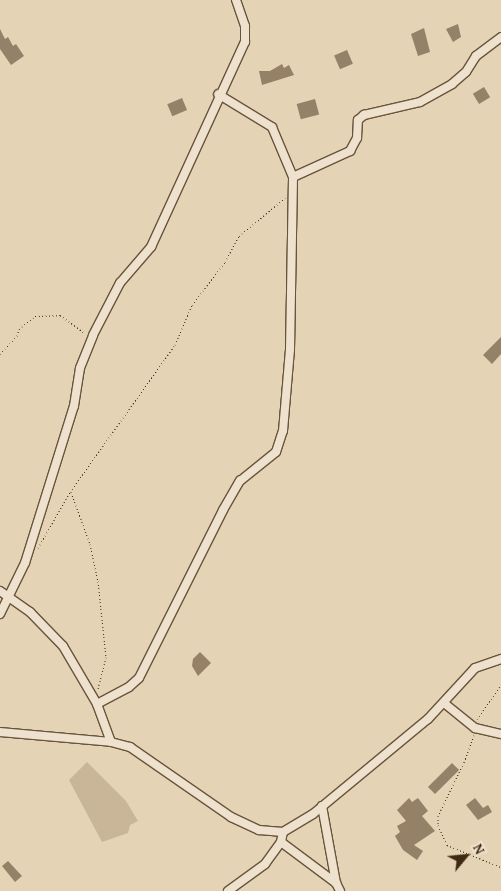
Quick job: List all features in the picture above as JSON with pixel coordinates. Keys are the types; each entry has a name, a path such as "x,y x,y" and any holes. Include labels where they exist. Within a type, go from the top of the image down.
{"street":[{"path":"0,614 27,556 74,406 80,368 94,335 120,284 151,247 218,94 245,42 245,26 236,0"},
{"path":"293,177 350,151 357,138 358,120 364,115 420,102 452,84 466,72 476,56 501,37"},
{"path":"96,701 129,687 139,678 227,503 240,482 276,452 283,431 290,350 293,177 272,126 218,94"},
{"path":"0,591 8,600 30,612 46,626 96,701 111,742"},
{"path":"0,732 111,742 148,757 206,802 231,817 259,830 283,832 322,806 444,703 475,668 501,660"},
{"path":"444,703 475,728 501,734"},
{"path":"322,806 336,884 340,891"},
{"path":"228,891 265,864 282,842 283,832"},
{"path":"282,842 336,884"}],"path":[{"path":"27,556 39,547 70,492 175,345 192,305 225,262 239,236 293,190"},
{"path":"0,354 9,346 19,329 35,316 60,315 80,332 94,335"},
{"path":"70,492 90,544 102,616 106,657 96,701"},
{"path":"501,685 479,712 464,762 438,816 438,825 447,845 501,867"}],"shaded area":[{"path":"87,762 126,801 138,821 130,825 128,833 102,842 69,780"}],"building":[{"path":"458,24 461,37 453,42 446,29"},
{"path":"424,28 430,52 418,56 411,34"},
{"path":"0,29 5,39 8,37 13,46 16,44 24,56 11,65 0,49"},
{"path":"347,50 353,64 340,69 334,55"},
{"path":"282,64 284,68 289,65 294,75 262,85 259,71 270,71"},
{"path":"484,87 490,97 479,104 473,94"},
{"path":"182,98 187,110 172,116 167,104"},
{"path":"315,99 319,114 301,119 297,104"},
{"path":"501,337 501,354 492,364 483,355"},
{"path":"200,652 211,663 198,676 192,666 193,659"},
{"path":"452,763 459,770 435,794 428,787"},
{"path":"409,798 412,802 418,798 428,811 422,816 435,831 414,845 423,851 417,860 403,850 395,836 400,832 397,826 406,821 397,810"},
{"path":"475,798 483,808 488,805 492,812 478,820 466,805"},
{"path":"8,861 22,876 15,882 2,866"}]}
